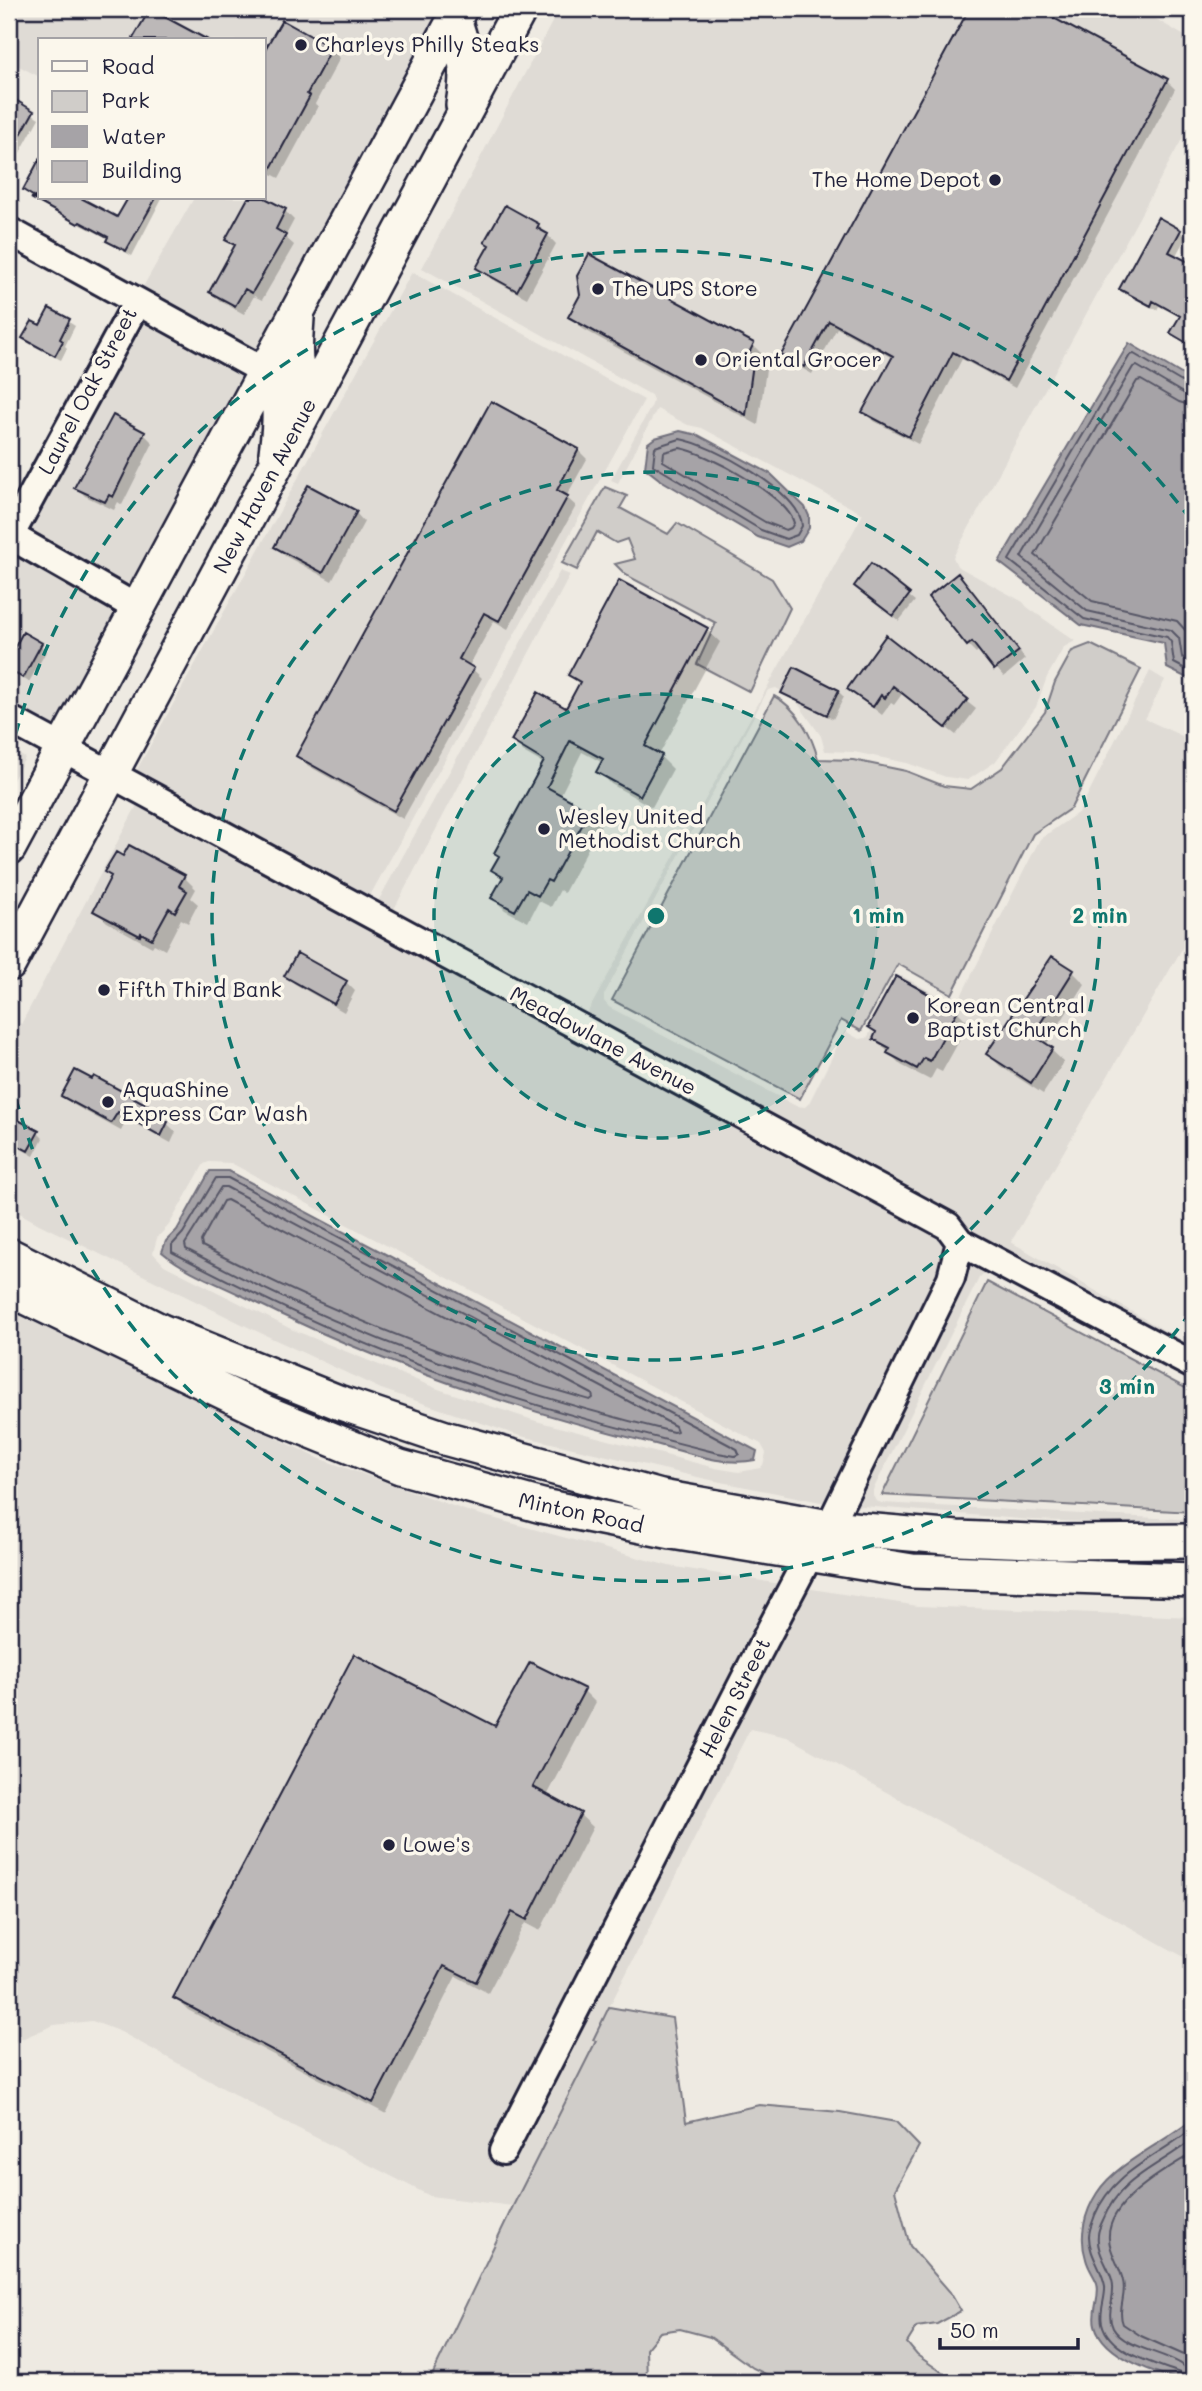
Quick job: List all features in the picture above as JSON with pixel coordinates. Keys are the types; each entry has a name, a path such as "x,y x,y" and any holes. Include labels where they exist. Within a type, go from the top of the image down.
{"main road":[{"name":"New Haven Avenue","path":"9,964 520,9"},
{"path":"465,12 480,21 483,41 492,62"},
{"path":"459,125 467,76 465,12"},
{"path":"9,848 264,370 465,12"},
{"path":"298,309 295,359 299,379 312,398"},
{"path":"264,370 275,387 281,409 274,470"},
{"name":"Minton Road","path":"9,1255 161,1331 338,1402 448,1439 661,1497 829,1527 957,1538 1056,1542 1193,1542"},
{"name":"Minton Road","path":"9,1289 267,1413 400,1467 542,1506 673,1532 912,1571 1193,1580"}],"street":[{"name":"Laurel Oak Street","path":"9,231 137,302 10,535"},
{"path":"137,302 264,370"},
{"path":"10,535 137,608"},
{"name":"Meadowlane Avenue","path":"9,719 948,1226 960,1242 1193,1365"},
{"name":"Helen Street","path":"503,2151 810,1554 829,1527 951,1278 960,1242"}],"shaded area":[{"path":"9,9 126,9 152,22 159,9 441,9 255,355 140,292 193,200 266,200 266,38 38,38 38,76 9,61"},
{"path":"559,9 1139,9 1193,41 1193,119 953,557 957,566 1023,602 1075,641 1064,647 1047,677 1036,707 995,762 968,780 946,777 907,763 854,752 825,751 821,736 794,698 776,688 768,690 604,995 604,1001 609,1007 796,1106 805,1107 845,1031 859,1039 867,1038 902,976 948,1001 959,1000 1040,839 1079,812 1150,671 1165,680 1145,719 1193,741 1193,930 1011,1242 1193,1347 1193,1382 991,1275 983,1274 873,1490 873,1496 876,1501 882,1503 1193,1520 1193,1525 1031,1520 826,1503 706,1479 517,1435 381,1389 250,1328 9,1207 9,1047 146,788 376,905 560,571 570,575 391,915 585,1017 863,514 702,428 688,425 657,409 618,483 611,480 652,405 651,395 422,268","holes":["231,1163 761,1444 766,1453 763,1465 739,1472 715,1468 536,1421 438,1389 291,1329 164,1265 153,1253 157,1238 169,1225 204,1164"]},
{"path":"412,272 644,400 367,901 135,773"},
{"path":"142,315 246,372 127,592 24,533"},
{"path":"9,546 118,609 50,732 9,709"},
{"path":"9,748 25,758 9,787"},
{"path":"9,1306 318,1458 467,1511 669,1566 918,1606 1193,1617 1193,1962 787,1737 750,1729 593,2039 597,2041 513,2206 430,2196 268,2113 121,2032 92,2021 54,2025 10,2044"}],"green space":[{"path":"605,487 627,496 620,508 668,534 677,523 772,579 790,608 750,692 697,664 716,623 626,575 615,564 635,559 627,539 616,543 597,532 577,570 562,563"},
{"path":"1090,644 1141,669 1071,808 1033,834 952,994 898,964 861,1031 841,1020 800,1099 612,1000 774,696 790,708 802,723 818,759 853,760 906,771 944,786 971,789 1002,768 1045,712 1055,682 1072,651"},
{"path":"987,1282 1193,1392 1193,1512 882,1495"},
{"path":"609,2007 672,2018 686,2122 759,2105 840,2112 896,2122 919,2146 895,2190 910,2246 950,2292 961,2311 937,2324 917,2327 907,2343 917,2355 946,2375 943,2382 782,2382 753,2368 710,2337 680,2329 660,2332 646,2349 647,2382 429,2382 596,2041 593,2040"}],"water":[{"path":"1129,343 1193,381 1193,681 1167,668 1164,643 1081,625 999,562"},
{"path":"680,431 698,435 771,474 805,507 809,516 809,528 801,541 787,547 758,537 645,468 648,443 655,438"},
{"path":"210,1171 229,1171 757,1451 755,1460 742,1462 703,1457 599,1430 497,1399 348,1344 194,1272 162,1252 166,1241 177,1230"},
{"path":"1193,2119 1192,2382 1135,2364 1109,2347 1100,2337 1094,2320 1097,2283 1087,2262 1083,2242 1089,2209 1106,2182 1129,2162"}],"building":[{"path":"150,9 204,38 133,38"},
{"name":"The Home Depot","path":"969,9 1037,9 1168,79 1006,381 953,352 909,437 862,412 893,356 829,321 804,367 781,355"},
{"path":"282,20 332,48 307,94 310,96 266,177 266,48"},
{"path":"9,96 34,111 9,156"},
{"path":"38,162 38,200 85,200 117,217 127,200 155,200 126,251 106,241 108,237 80,222 78,224 31,198 36,198 23,190"},
{"path":"266,199 286,209 276,229 286,235 252,293 245,289 235,306 209,292 235,245 225,240 247,200"},
{"path":"505,205 539,224 537,228 548,234 517,291 476,268 489,245 484,242"},
{"path":"1158,217 1181,230 1169,252 1193,264 1193,343 1189,340 1187,343 1170,333 1180,316 1153,301 1151,306 1119,289"},
{"path":"589,254 754,343 749,353 754,356 746,415 568,317 580,295 577,276"},
{"path":"49,308 70,319 55,356 22,338 32,321 40,325"},
{"path":"491,401 579,449 557,490 568,496 499,621 484,613 459,659 474,668 394,811 296,756"},
{"path":"113,415 145,432 113,497 109,495 105,502 74,488"},
{"path":"308,485 357,511 323,573 274,547"},
{"path":"871,563 910,594 893,616 854,586"},
{"path":"958,573 1019,651 994,670 972,642 967,646 928,597"},
{"path":"619,580 708,628 645,746 662,755 640,796 596,772 603,759 570,741 547,787 590,811 551,882 547,880 538,896 527,890 515,911 491,898 503,877 491,870 499,856 494,853 544,761 511,741 538,692 566,708 580,682 568,675"},
{"path":"23,632 42,643 23,678 9,670 9,658"},
{"path":"886,635 968,699 946,728 893,686 885,698 881,695 873,707 847,689"},
{"path":"794,667 839,690 827,715 781,693"},
{"path":"129,845 185,875 179,886 187,891 175,912 169,908 152,939 141,933 140,936 93,911 111,876 104,872 116,852 123,856"},
{"path":"297,953 347,981 334,1004 284,976"},
{"path":"1052,956 1074,970 1033,1035 1053,1048 1031,1083 986,1054"},
{"name":"Korean Central Baptist Church","path":"896,976 958,1010 930,1061 924,1058 917,1069 887,1053 890,1048 873,1039 876,1032 868,1027"},
{"name":"AquaShine Express Car Wash","path":"75,1070 92,1079 94,1076 155,1109 153,1113 168,1122 161,1136 118,1112 111,1123 61,1096"},
{"path":"9,1115 39,1131 28,1151 9,1141"},
{"path":"354,1654 495,1726 530,1662 585,1689 533,1787 581,1813 527,1920 512,1912 476,1982 444,1966 373,2103 173,1998"}],"place":[{"name":"Charleys Philly Steaks","path":"301,45"},
{"name":"The Home Depot","path":"995,180"},
{"name":"The UPS Store","path":"598,289"},
{"name":"Oriental Grocer","path":"701,360"},
{"name":"Wesley United Methodist Church","path":"544,829"},
{"name":"Fifth Third Bank","path":"104,990"},
{"name":"Korean Central Baptist Church","path":"913,1018"},
{"name":"AquaShine Express Car Wash","path":"108,1102"},
{"name":"Lowe's","path":"389,1845"}]}
